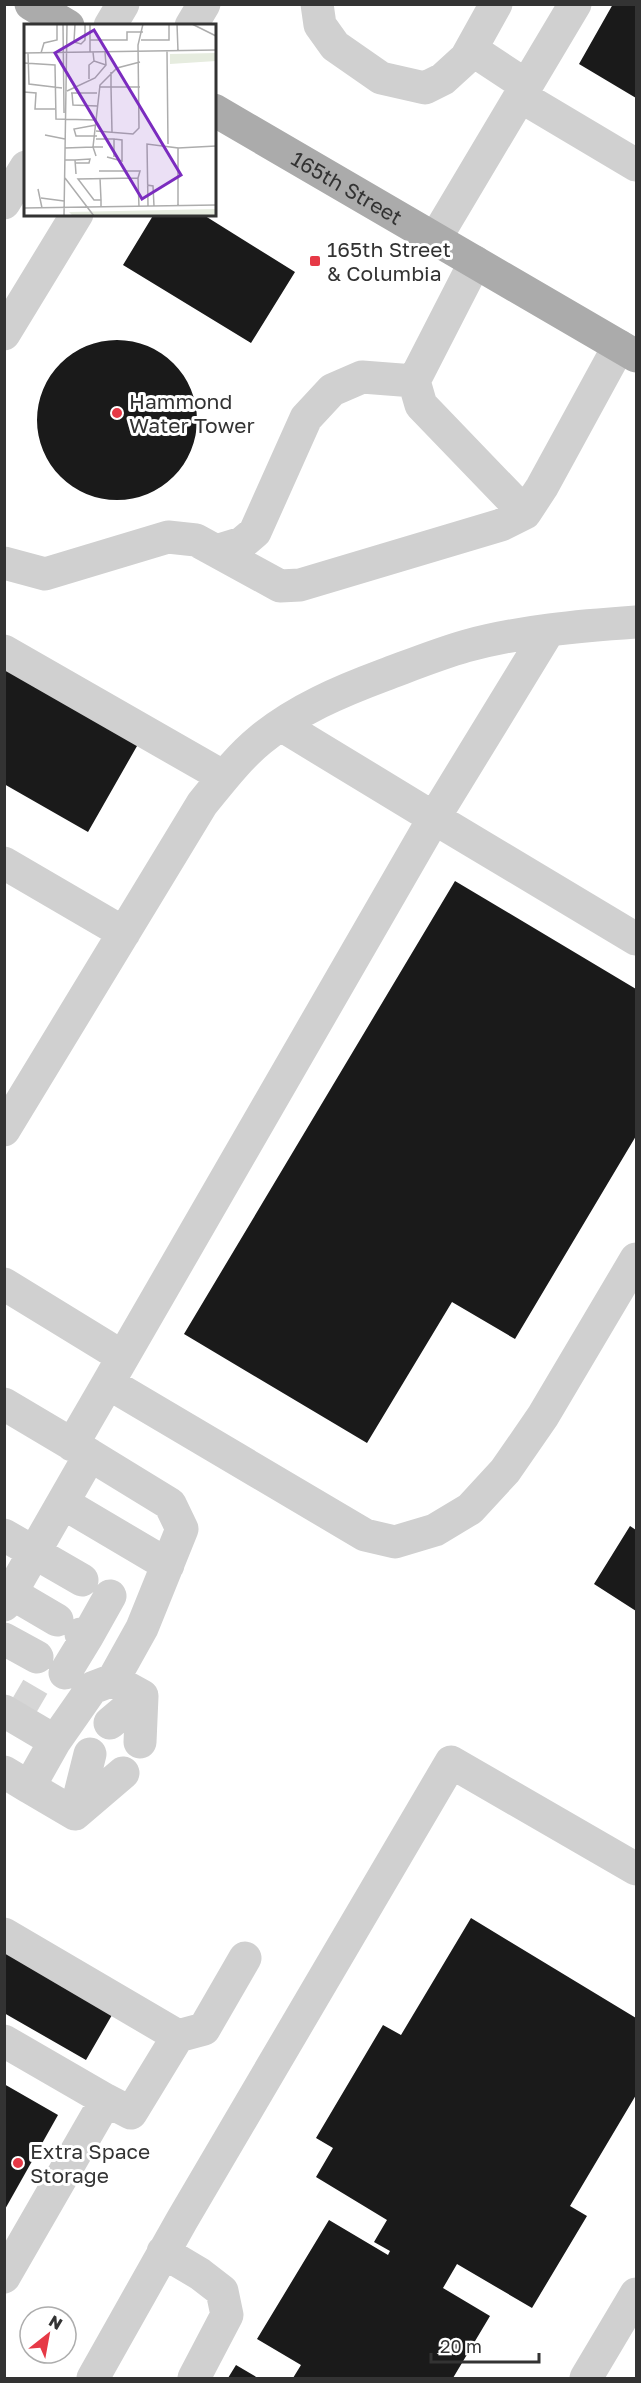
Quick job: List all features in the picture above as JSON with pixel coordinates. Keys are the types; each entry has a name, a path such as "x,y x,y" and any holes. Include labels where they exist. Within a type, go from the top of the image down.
{"main road":[{"path":"31,4 65,24"},
{"name":"165th Street","path":"216,111 628,351"}],"street":[{"path":"111,24 123,4"},
{"path":"192,24 204,4"},
{"path":"317,4 320,25 335,46 381,78 425,88 443,79 466,57 496,4"},
{"path":"435,239 574,4"},
{"path":"471,49 523,91 636,165"},
{"path":"4,203 24,170"},
{"path":"4,334 76,216"},
{"path":"475,262 414,381 421,405 525,513"},
{"path":"4,563 45,574 168,537 196,540 280,586 300,585 501,525 525,513 628,351"},
{"path":"216,551 242,543 255,532 306,418 332,390 362,377 414,381"},
{"path":"9,1111 124,933 202,804 224,777 260,740 308,708 356,685 465,646 549,630 636,622"},
{"path":"75,1630 8,1599 63,1503 81,1450 116,1370 434,818 549,630"},
{"path":"4,651 224,777"},
{"path":"281,725 636,939"},
{"path":"4,863 124,933"},
{"path":"4,1284 116,1370 365,1535 395,1542 435,1530 470,1509 505,1471 543,1416 636,1259"},
{"path":"4,1404 170,1504 182,1529 147,1616 31,1711 17,1780 75,1814"},
{"path":"63,1503 168,1565"},
{"path":"4,1534 147,1616"},
{"path":"74,1674 75,1630 99,1590"},
{"path":"4,1639 74,1674 141,1696"},
{"path":"110,1723 141,1696"},
{"path":"140,1742 141,1696"},
{"path":"75,1814 90,1754"},
{"path":"93,2379 164,2252 451,1762 636,1869"},
{"path":"75,1814 123,1773"},
{"path":"4,1934 178,2037"},
{"path":"4,2041 131,2113 178,2037 204,2029 245,1958"},
{"path":"4,2277 106,2100"},
{"path":"164,2252 200,2274 222,2291 227,2315 194,2379"},
{"path":"586,2379 636,2295"}],"building":[{"path":"613,4 636,4 636,98 579,64"},
{"path":"153,216 205,216 295,272 251,343 123,265"},
{"name":"Hammond Water Tower","path":"117,340 147,346 173,364 191,390 197,420 191,450 173,476 147,494 117,500 87,494 61,476 43,450 37,420 43,390 61,364 87,346"},
{"path":"4,661 141,739 88,832 4,784"},
{"path":"455,881 636,989 636,1136 515,1339 452,1302 367,1443 184,1334"},
{"path":"630,1526 636,1530 636,1611 594,1584"},
{"path":"471,1918 636,2018 636,2095 570,2206 587,2216 532,2308 457,2264 443,2288 490,2316 453,2378 293,2378 301,2365 257,2339 329,2220 388,2255 390,2251 374,2242 387,2220 316,2177 333,2148 316,2138 383,2025 401,2035"},
{"path":"4,1952 112,2015 86,2060 4,2013"},
{"name":"Extra Space Storage","path":"4,2084 58,2115 4,2211"},
{"path":"236,2365 258,2378 228,2378"}],"tunnel":[{"path":"15,1694 39,1708"}],"place":[{"name":"165th Street & Columbia","path":"315,261"},
{"name":"Hammond Water Tower","path":"117,413"},
{"name":"Extra Space Storage","path":"18,2163"}]}
